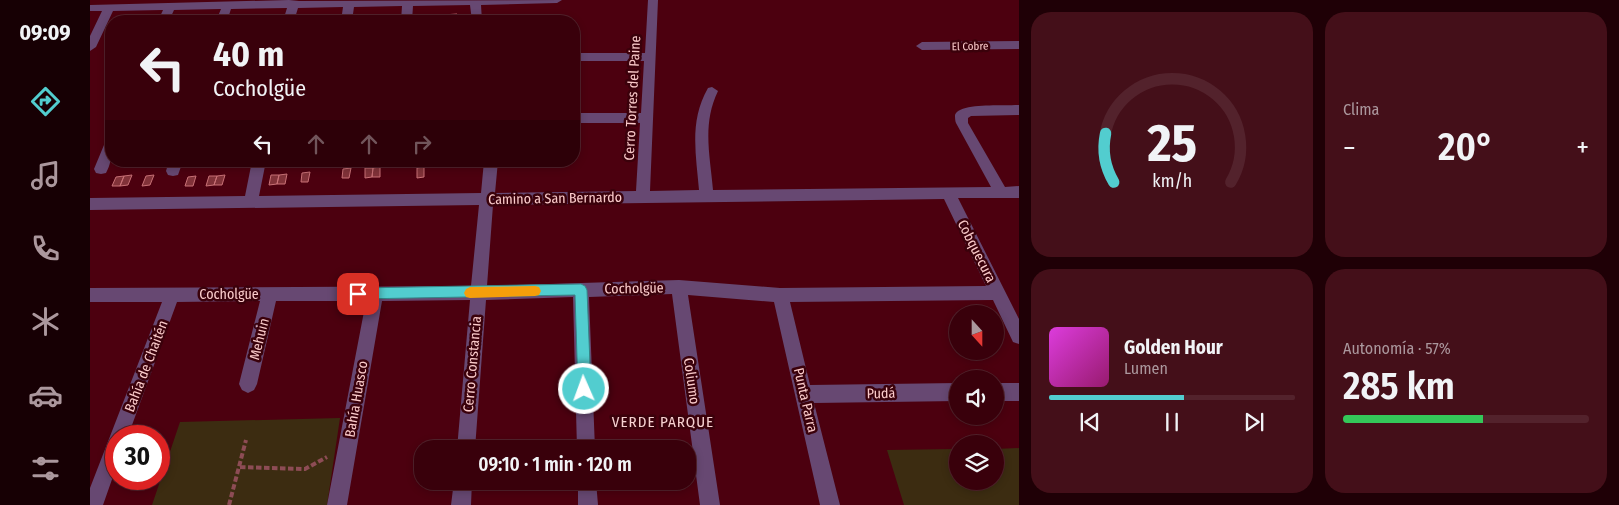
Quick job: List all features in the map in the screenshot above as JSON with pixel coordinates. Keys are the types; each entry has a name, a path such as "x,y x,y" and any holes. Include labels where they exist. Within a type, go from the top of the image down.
{"street":[{"path":"90,8 293,3 349,5 557,0"},
{"name":"Cerro Torres del Paine","path":"643,197 653,0"},
{"path":"475,1 476,15"},
{"path":"407,15 408,4"},
{"path":"348,15 349,5"},
{"path":"224,15 227,6"},
{"path":"167,15 170,7"},
{"path":"106,15 110,8"},
{"path":"90,47 105,18"},
{"name":"El Cobre","path":"922,46 1019,45"},
{"path":"580,57 649,57"},
{"path":"706,196 701,126 704,107 712,91"},
{"path":"1000,192 962,123 962,114 968,111 1019,110"},
{"path":"580,118 646,118"},
{"path":"101,169 105,159"},
{"path":"250,202 258,167"},
{"name":"Cerro Constancia","path":"467,440 486,199 492,173 492,167"},
{"name":"Camino a San Bernardo","path":"90,204 1019,192"},
{"name":"Cobquecura","path":"948,193 1019,336"},
{"name":"Cocholgüe","path":"90,295 478,293 679,287 780,295 998,293"},
{"name":"Coliumo","path":"679,287 710,505"},
{"path":"581,290 586,440"},
{"name":"Bahía Huasco","path":"337,505 376,293"},
{"name":"Mehuin","path":"248,384 270,294"},
{"name":"Bahía de Chaitén","path":"123,425 172,295"},
{"name":"Punta Parra","path":"780,295 830,505"},
{"name":"Pudá","path":"804,394 949,392"},
{"path":"1004,392 1019,392"},
{"path":"93,505 105,473"},
{"path":"461,505 462,490"},
{"path":"587,490 588,505"}],"path":[{"path":"229,505 246,440"},
{"path":"240,467 305,469 347,446"}],"shaded area":[{"path":"340,418 327,505 152,505 157,490 170,490 170,452 180,422"},
{"path":"1019,448 1019,505 904,505 887,450 949,449 949,490 1004,490 1004,449"}],"building":[{"path":"380,167 380,177 372,177 373,168"},
{"path":"424,167 424,177 417,178 417,168"},
{"path":"351,168 349,178 342,178 343,169"},
{"path":"365,168 373,168 372,177 365,178"},
{"path":"310,172 308,182 301,182 302,173"},
{"path":"287,174 285,184 277,184 279,175"},
{"path":"132,175 128,185 120,186 124,176"},
{"path":"154,175 150,185 142,186 146,176"},
{"path":"225,175 222,185 214,185 217,176"},
{"path":"271,175 279,175 277,184 269,185"},
{"path":"124,176 120,186 112,186 116,177"},
{"path":"196,176 193,186 185,186 188,177"},
{"path":"209,176 217,176 214,185 206,186"}],"slow traffic":[{"path":"470,293 535,291"}],"district":[{"name":"VERDE PARQUE","path":"663,422"}],"route":[{"path":"358,294 581,290 584,389"}]}
